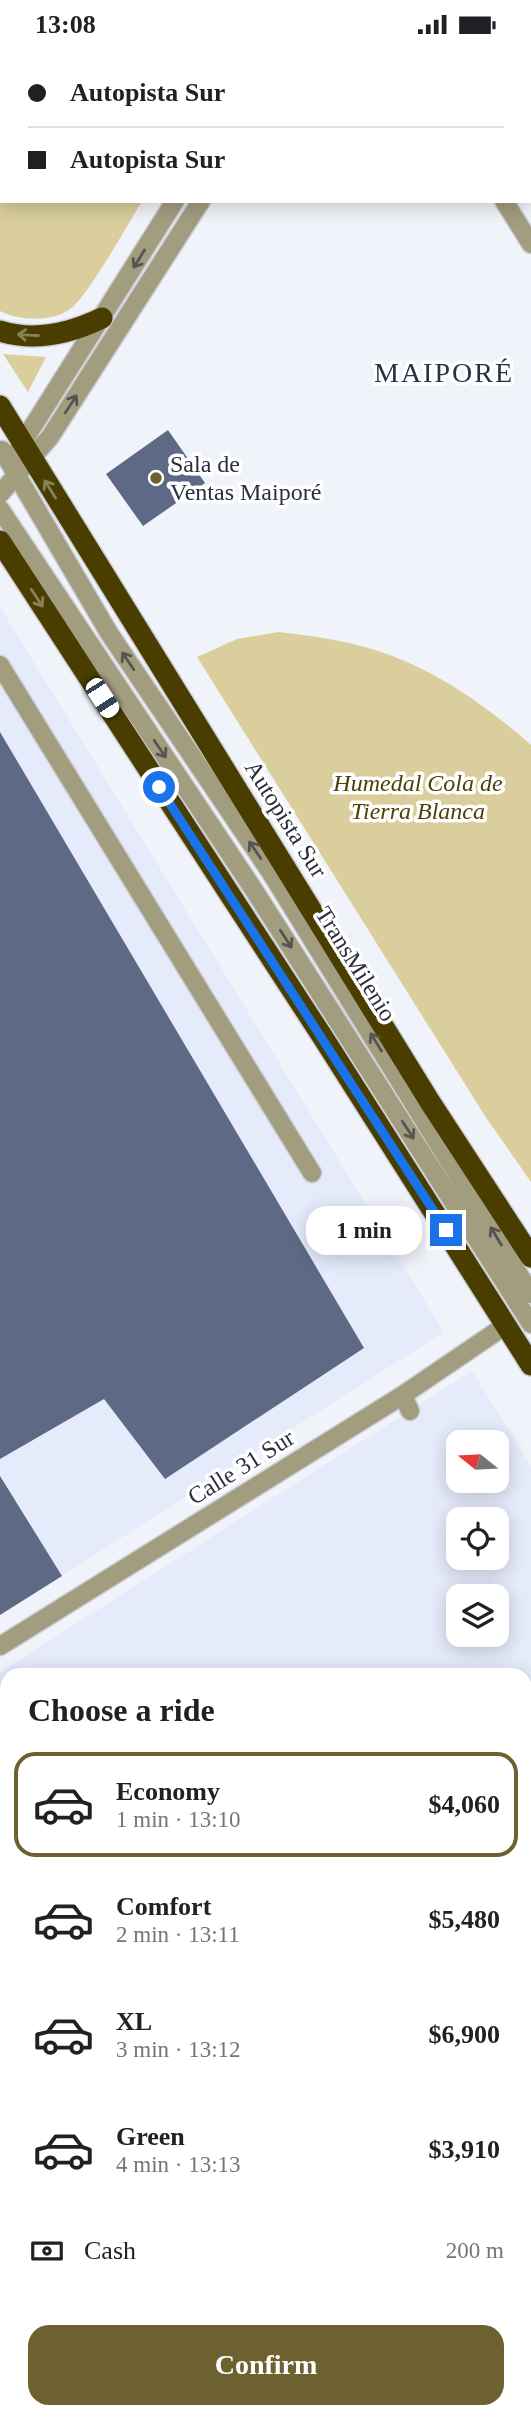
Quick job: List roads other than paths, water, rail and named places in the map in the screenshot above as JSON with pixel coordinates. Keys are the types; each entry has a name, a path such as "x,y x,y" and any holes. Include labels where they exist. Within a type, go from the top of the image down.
{"highway":[{"path":"0,331 33,336 57,335 102,318"},
{"name":"Autopista Sur","path":"0,406 13,462 531,1257"},
{"path":"0,541 360,1094 531,1364"}],"street":[{"path":"0,493 13,462 174,203"},
{"path":"13,462 50,436 200,203"},
{"path":"505,203 531,244"},
{"name":"TransMilenio","path":"13,462 109,633 271,873 531,1294"},
{"name":"TransMilenio","path":"0,509 262,901 531,1324"},
{"path":"0,665 312,1173"},
{"path":"502,1212 531,1240"},
{"name":"Calle 31 Sur","path":"0,1646 406,1403 506,1325"}],"place":[{"name":"Sala de Ventas Maiporé","path":"156,478"}],"district":[{"name":"MAIPORÉ","path":"444,372"}],"park label":[{"name":"Humedal Cola de Tierra Blanca","path":"418,797"}]}
